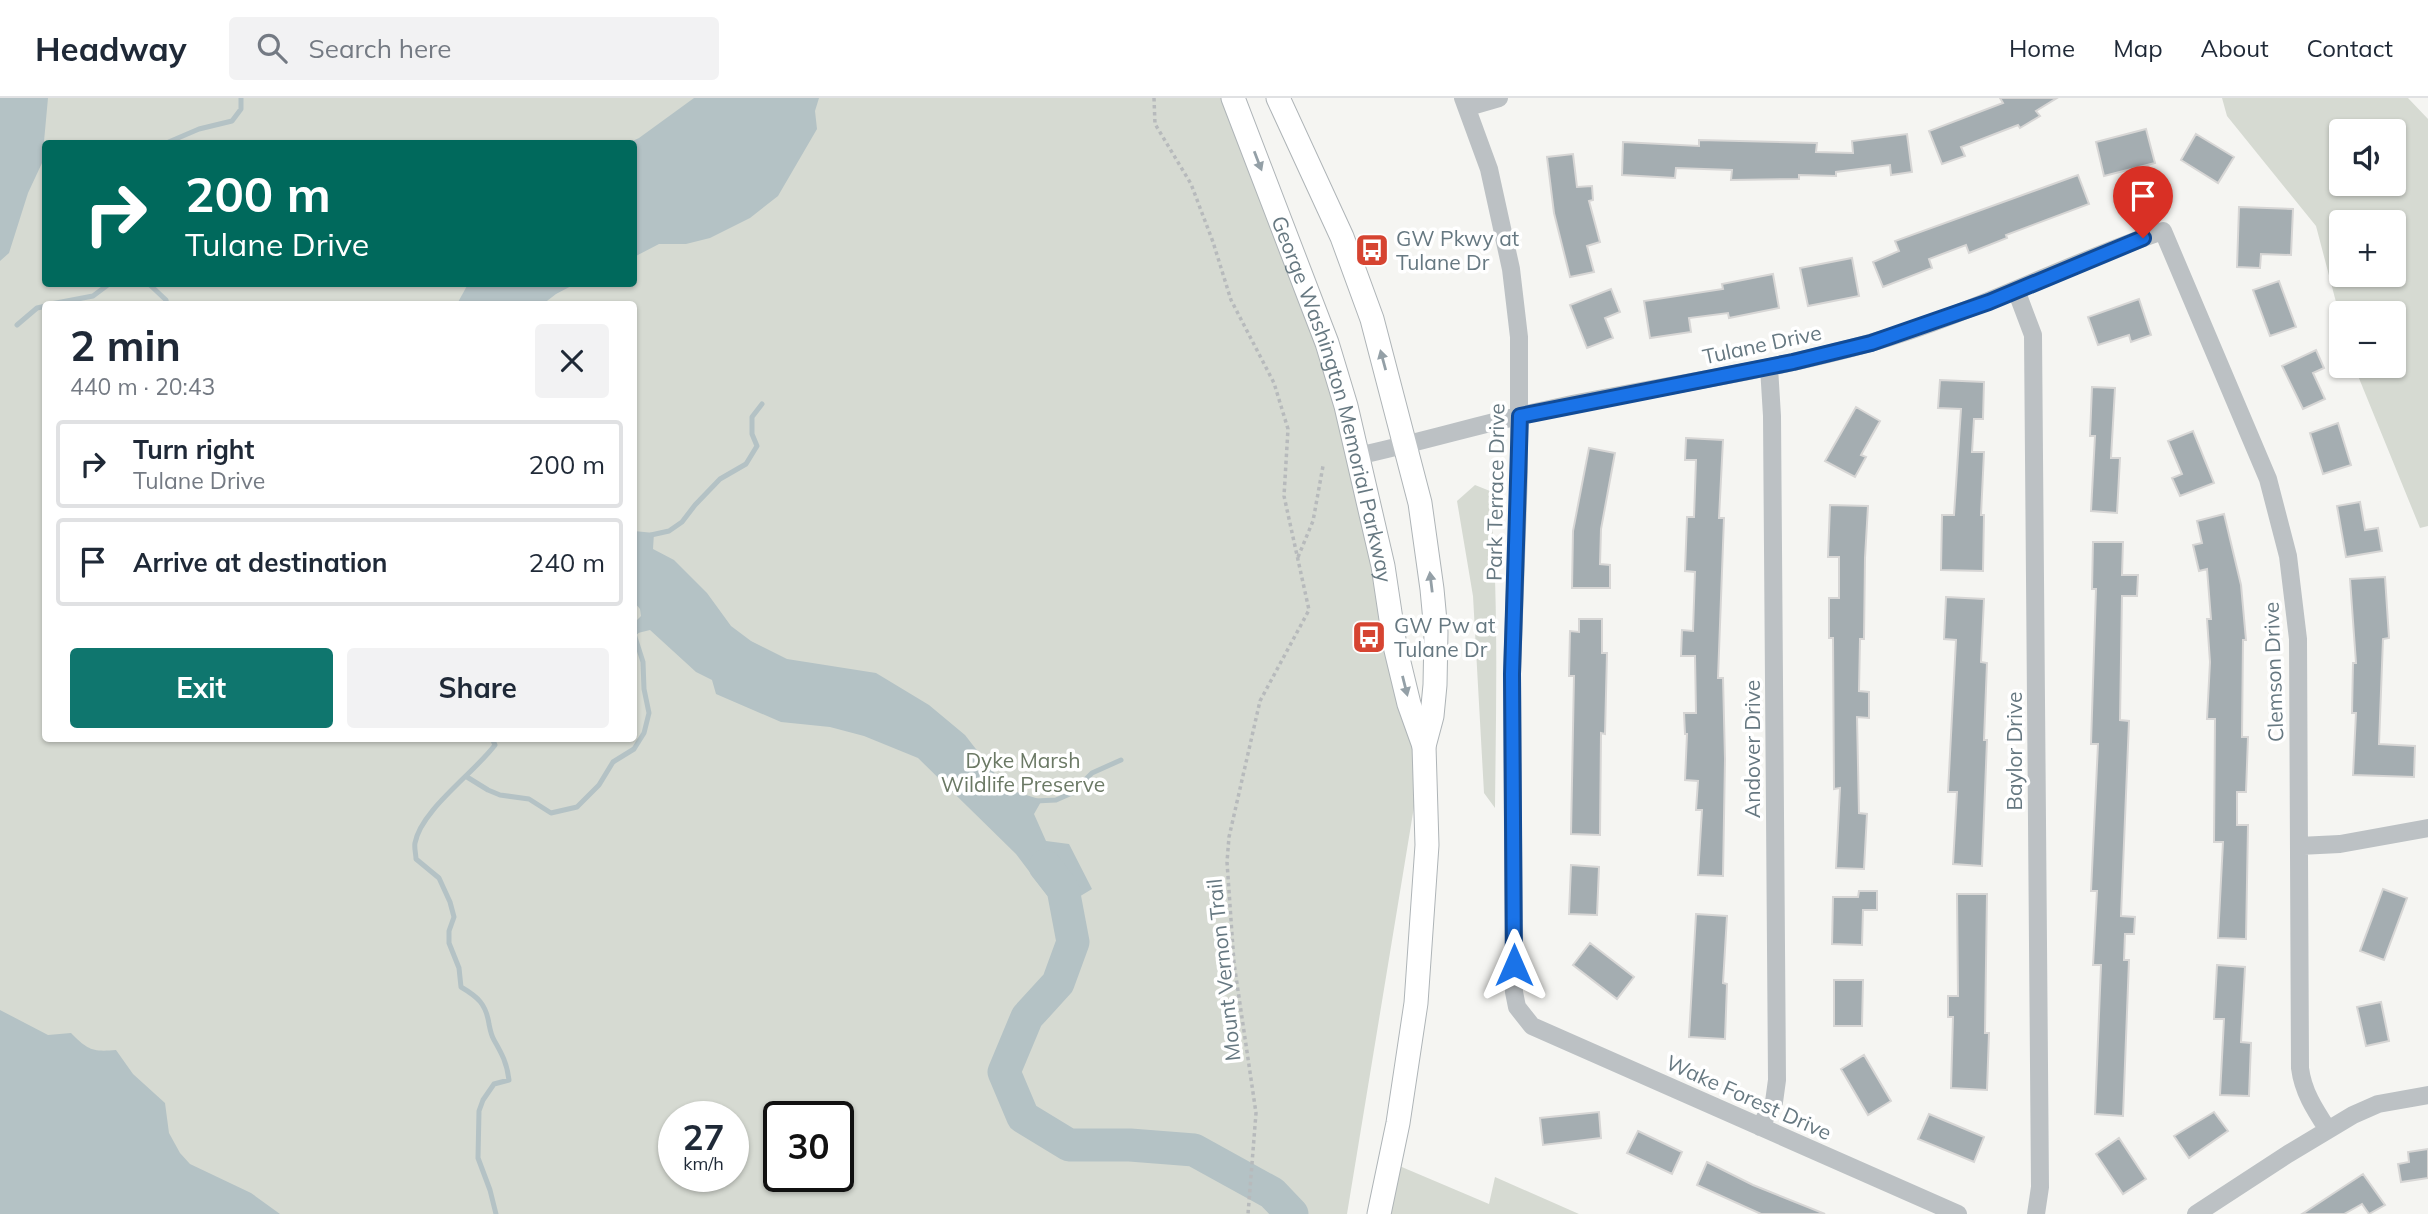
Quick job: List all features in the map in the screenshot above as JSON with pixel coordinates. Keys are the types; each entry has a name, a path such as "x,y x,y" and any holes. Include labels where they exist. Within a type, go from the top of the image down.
{"main road":[{"name":"George Washington Memorial Parkway","path":"1233,98 1327,343 1346,406 1383,566 1395,646 1409,704 1424,747"},
{"name":"George Washington Memorial Parkway","path":"1278,98 1342,237 1372,319 1425,537 1436,632 1432,716 1424,747 1427,845 1416,1003 1398,1123 1379,1214"}],"street":[{"path":"1466,102 1499,98"},
{"name":"Park Terrace Drive","path":"1466,102 1489,169 1511,269 1519,337 1520,416 1512,674 1514,978 1517,1007 1524,1018"},
{"name":"Tulane Drive","path":"1357,456 1520,416 1818,357 1894,336 2016,290 2123,244 2163,231"},
{"name":"Clemson Drive","path":"2163,231 2268,479 2279,516 2294,594 2298,639 2300,1068 2302,1083 2312,1107 2328,1130"},
{"name":"Baylor Drive","path":"2016,290 2033,335 2040,1173 2036,1214"},
{"name":"Andover Drive","path":"1760,1127 1773,1102 1777,1080 1772,430 1769,367"},
{"path":"2299,846 2340,844 2428,828"},
{"name":"Wake Forest Drive","path":"1524,1018 1532,1026 1958,1214"},
{"path":"2196,1214 2328,1130 2378,1104 2428,1095"}],"path":[{"name":"Mount Vernon Trail","path":"1154,98 1155,124 1191,184 1231,300 1274,383 1288,429 1284,496 1308,610 1268,683 1254,720 1228,836 1227,862 1234,963 1256,1113 1248,1214"},
{"path":"1297,557 1313,521 1323,466"}],"green space":[{"name":"Dyke Marsh Wildlife Preserve","path":"0,98 1238,98 1291,246 1424,746 1347,1214 0,1214"},
{"path":"2222,98 2408,98 2428,119 2428,526 2420,528 2359,378 2406,378 2406,301 2336,301 2332,287 2406,287 2406,210 2329,210 2329,275 2316,226 2227,116"},
{"path":"1475,485 1490,491 1493,530 1496,650 1495,808 1484,793 1473,596 1457,501"},
{"path":"1390,1162 1489,1204 1495,1177 1579,1214 1376,1214"}],"shaded area":[{"path":"0,98 48,98 44,140 42,140 42,163 28,193 9,253 0,261"},
{"path":"694,98 819,98 815,111 817,129 778,196 750,218 710,238 686,244 659,244 637,255 637,140 635,140"},
{"path":"466,287 569,287 547,301 459,301"},
{"path":"637,531 654,533 653,549 674,560 707,593 731,626 751,641 787,659 876,673 929,705 965,735 1007,789 1042,800 1034,814 1046,841 1069,844 1092,889 1054,912 1050,899 1016,854 918,758 864,736 830,727 781,722 716,694 712,680 696,672 650,630 637,633 640,609 637,606"},
{"path":"0,1010 48,1035 71,1033 91,1049 116,1050 133,1074 165,1103 169,1133 180,1153 190,1164 251,1193 280,1214 0,1214"}],"building":[{"path":"2000,98 2057,98 2036,111 2040,116 2020,128 2018,125 1961,147 1965,156 1942,164 1929,131 2003,103"},
{"path":"2146,129 2155,163 2104,176 2096,142"},
{"path":"1907,134 1912,172 1891,175 1890,165 1836,172 1836,176 1799,175 1799,179 1731,180 1732,170 1676,168 1675,178 1622,175 1623,142 1699,146 1699,140 1817,143 1816,152 1853,153 1852,141"},
{"path":"2196,134 2234,157 2218,183 2181,160"},
{"path":"1573,154 1577,187 1592,186 1593,200 1589,201 1600,242 1587,246 1594,272 1570,277 1554,213 1547,157"},
{"path":"2078,175 2089,204 2006,235 2007,238 1969,253 1966,245 1929,259 1932,268 1883,287 1873,262 1899,251 1895,241"},
{"path":"2239,207 2293,209 2291,255 2261,254 2260,268 2237,267"},
{"path":"1852,258 1859,296 1808,306 1800,268"},
{"path":"1773,274 1779,308 1729,318 1728,313 1689,318 1691,332 1650,338 1644,301 1723,289 1722,284"},
{"path":"2279,281 2296,327 2270,336 2253,290"},
{"path":"1611,289 1620,312 1605,318 1613,338 1587,348 1570,305"},
{"path":"2139,299 2151,335 2131,342 2129,335 2098,345 2088,317"},
{"path":"2316,350 2324,368 2313,373 2325,399 2303,409 2282,366"},
{"path":"1940,380 1984,382 1983,419 1974,419 1972,452 1984,452 1981,515 1984,515 1983,571 1941,570 1942,515 1954,515 1961,409 1938,408"},
{"path":"2092,387 2115,388 2111,458 2120,458 2117,513 2091,511 2095,436 2090,436"},
{"path":"1856,407 1880,421 1861,455 1866,457 1855,477 1825,461"},
{"path":"2338,423 2351,465 2323,474 2310,433"},
{"path":"2193,431 2214,483 2180,496 2172,478 2182,474 2168,441"},
{"path":"1686,438 1723,440 1719,518 1724,518 1718,678 1723,678 1723,876 1698,875 1702,810 1696,810 1698,781 1685,780 1687,734 1684,713 1696,713 1695,656 1681,656 1682,630 1693,631 1695,572 1685,571 1687,517 1694,517 1696,460 1685,460"},
{"path":"1589,448 1615,453 1601,529 1600,564 1610,565 1610,588 1572,588 1573,531"},
{"path":"2360,502 2365,530 2378,528 2382,551 2346,557 2337,506"},
{"path":"1830,505 1868,506 1864,639 1860,639 1859,691 1869,692 1869,718 1857,717 1859,813 1867,814 1864,869 1836,868 1840,788 1834,789 1833,638 1829,638 1829,598 1839,598 1839,557 1828,557"},
{"path":"2224,514 2241,585 2246,640 2243,640 2242,737 2248,737 2246,792 2237,792 2237,825 2248,825 2246,939 2218,938 2223,842 2214,842 2215,719 2207,719 2210,662 2207,619 2211,619 2207,569 2199,571 2193,545 2202,543 2197,521"},
{"path":"2093,542 2123,542 2122,575 2138,575 2137,596 2122,596 2120,720 2129,721 2121,916 2135,917 2134,934 2125,934 2124,960 2129,960 2123,1116 2095,1114 2101,965 2093,965 2097,891 2091,891 2098,744 2091,744 2096,589 2092,589"},
{"path":"2385,577 2389,638 2383,639 2379,744 2415,746 2414,777 2353,775 2356,713 2352,713 2353,663 2356,663 2350,579"},
{"path":"1946,597 1984,599 1981,662 1987,663 1984,740 1987,740 1982,866 1953,864 1957,792 1948,792 1956,640 1944,639"},
{"path":"1579,619 1602,619 1602,653 1607,653 1605,734 1601,733 1600,835 1571,834 1574,676 1569,676 1570,631 1579,632"},
{"path":"1571,865 1599,867 1597,915 1569,914"},
{"path":"2383,889 2407,898 2384,960 2360,951"},
{"path":"1859,891 1877,891 1877,910 1863,910 1862,945 1832,944 1833,897 1858,897"},
{"path":"1957,894 1987,894 1987,1090 1951,1088 1953,1017 1948,1017 1948,996 1958,996"},
{"path":"1696,914 1727,916 1723,983 1727,984 1725,1039 1689,1037"},
{"path":"1590,943 1634,977 1617,999 1573,965"},
{"path":"2217,965 2245,967 2241,1042 2251,1043 2249,1096 2220,1095 2224,1019 2214,1019"},
{"path":"1834,980 1863,980 1862,1026 1834,1026"},
{"path":"2381,1002 2389,1041 2366,1046 2357,1007"},
{"path":"1864,1055 1891,1101 1868,1115 1841,1069"},
{"path":"1599,1112 1601,1138 1543,1145 1540,1118"},
{"path":"2214,1112 2228,1131 2189,1158 2174,1136"},
{"path":"1929,1114 1984,1137 1974,1162 1918,1139"},
{"path":"1638,1131 1682,1152 1672,1174 1627,1153"},
{"path":"2119,1138 2146,1179 2123,1194 2096,1154"},
{"path":"2428,1149 2428,1178 2401,1182 2398,1164 2409,1162 2408,1152"},
{"path":"1707,1162 1753,1185 1825,1214 1761,1214 1697,1185"},
{"path":"2363,1174 2385,1205 2369,1214 2362,1204 2344,1214 2302,1214"}],"waterway":[{"path":"173,140 199,129 232,121 241,109 241,98"},
{"path":"67,301 93,296 105,287"},
{"path":"152,287 166,301"},
{"path":"17,325 42,307"},
{"path":"651,535 669,531 682,522 720,479 746,464 757,446 752,434 752,417 762,404"},
{"path":"467,777 500,795 529,799 551,813 577,807 599,785 613,762 634,749 644,733 649,713 644,689 643,662 637,643"},
{"path":"494,742 495,745 486,756 427,818 419,830 415,847 416,859 439,878 450,902 454,917 449,931 449,943 459,968 461,987 477,998 483,1006 492,1036 507,1069 509,1080 494,1084 479,1111 478,1158 496,1214"},
{"path":"1035,801 1056,800 1072,793 1092,773 1121,760"},
{"path":"1045,866 1063,889 1073,942 1058,983 1027,1017 1004,1072 1023,1117 1069,1145 1130,1145 1194,1150 1272,1193 1292,1214"}],"place":[{"name":"GW Pkwy at Tulane Dr","path":"1372,250"},
{"name":"GW Pw at Tulane Dr","path":"1369,637"}],"route":[{"path":"1514,965 1512,674 1520,416 1818,357 1871,343 1989,302 2123,244 2143,238"}]}
